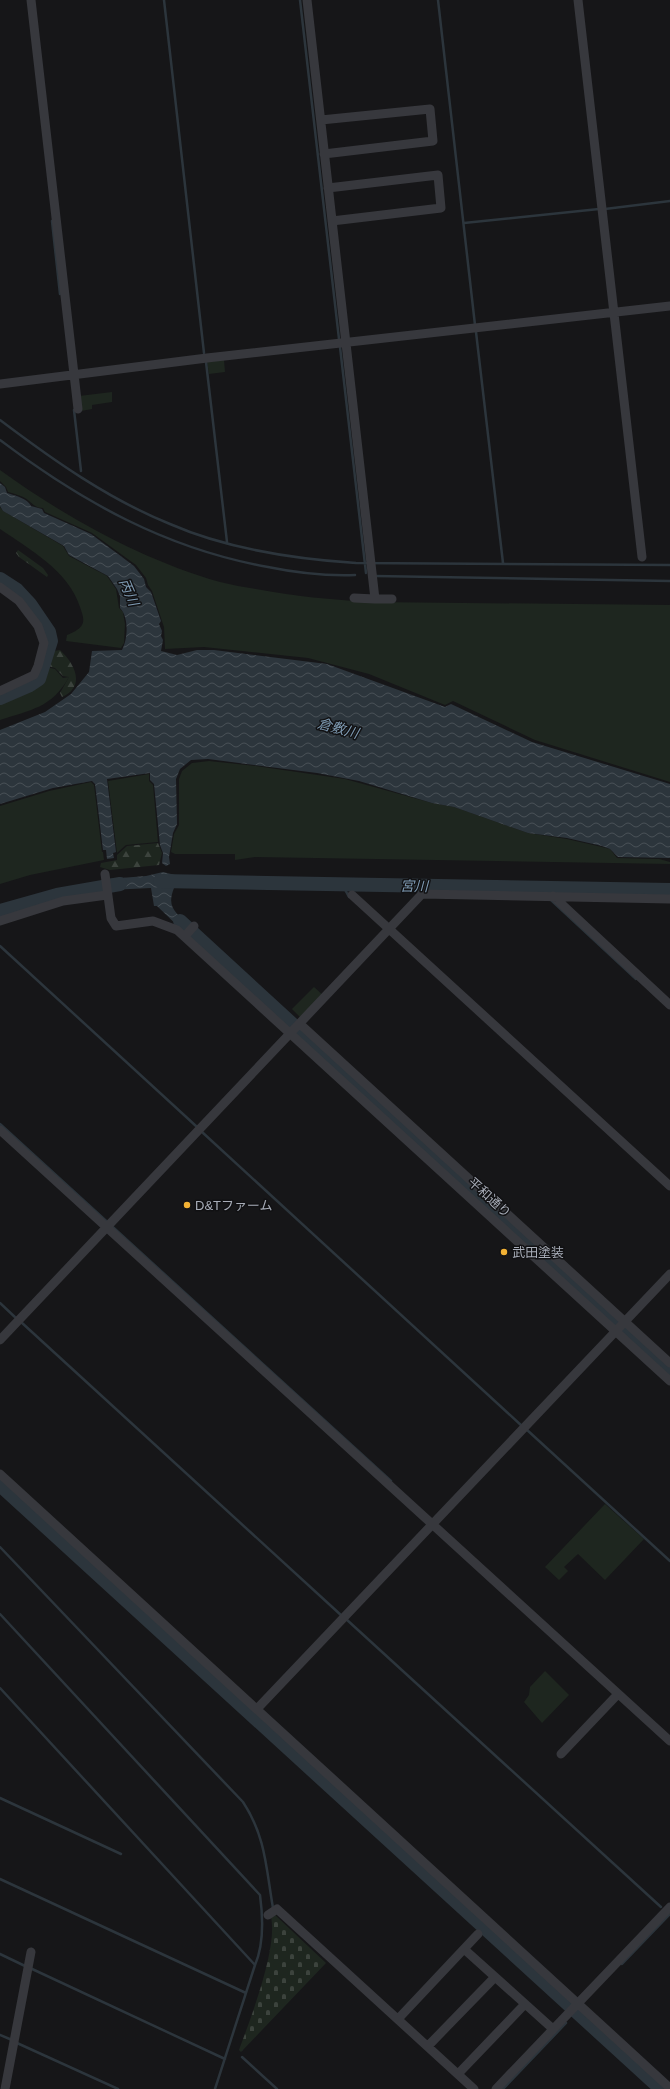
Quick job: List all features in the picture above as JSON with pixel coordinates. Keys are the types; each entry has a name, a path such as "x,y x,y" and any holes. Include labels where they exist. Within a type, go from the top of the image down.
{"street":[{"path":"31,0 72,375 78,409"},
{"path":"307,0 375,599"},
{"path":"578,0 642,557"},
{"path":"321,120 430,109 432,128 433,141 324,154"},
{"path":"328,188 438,175 441,208 332,221"},
{"path":"0,384 670,306"},
{"path":"0,587 19,601 38,626 43,636 44,643 34,675 0,691"},
{"path":"354,598 392,599"},
{"path":"105,876 111,918 116,926 158,921 185,935 295,1029 599,1299 621,1326 670,1363"},
{"path":"0,921 62,901 107,893"},
{"path":"0,1340 422,894 670,899"},
{"path":"352,895 387,931 670,1186"},
{"path":"550,896 670,1005"},
{"path":"185,935 193,927"},
{"name":"平和通り","path":"295,1029 621,1326 670,1381"},
{"path":"0,1130 109,1224 435,1522 670,1741"},
{"path":"257,1709 670,1274"},
{"path":"0,1474 578,2006 670,2088"},
{"path":"561,1754 618,1694"},
{"path":"496,2089 553,2029 578,2006 670,1907"},
{"path":"273,1912 277,1909 474,2089"},
{"path":"398,2019 478,1934"},
{"path":"464,1948 553,2029"},
{"path":"5,2089 31,1952"},
{"path":"428,2046 495,1977"},
{"path":"458,2074 525,2004"}],"green space":[{"path":"224,360 225,372 209,374 207,362"},
{"path":"112,392 112,402 92,405 92,409 81,411 79,396"},
{"path":"0,470 51,504 133,549 191,573 234,585 299,596 371,602 670,605 670,782 535,740 453,701 445,705 369,674 308,658 204,647 165,649 164,627 152,591 146,578 136,565 92,533 45,512 43,508 35,506 22,496 8,492 6,487 0,481"},
{"path":"0,507 3,511 63,546 69,556 107,576 116,589 119,608 123,612 125,624 124,643 121,648 66,641 67,635 81,627 83,623 82,614 75,594 67,582 47,562 0,529"},
{"path":"18,550 43,568 48,575 47,577 19,557 16,553"},
{"path":"60,650 74,668 76,675 74,687 62,697 60,693 69,677 63,676 55,668 48,666 54,651"},
{"path":"47,667 55,669 63,678 69,677 55,695 48,702 31,710 0,720 0,702 35,686 40,681"},
{"path":"209,761 256,766 345,779 432,803 454,807 528,833 567,839 610,849 617,858 659,859 670,862 670,864 255,857 235,860 235,854 175,854 171,852 174,834 179,825 179,779 182,771 192,763"},
{"path":"149,774 149,781 153,785 158,842 126,845 117,853 108,781"},
{"path":"91,782 94,785 104,860 30,875 0,884 0,806 49,791"},
{"path":"158,843 162,853 159,865 110,870 100,867 101,863 117,860 117,855 127,846"},
{"path":"314,987 324,996 302,1019 292,1009"},
{"path":"605,1504 644,1539 605,1580 578,1554 564,1567 568,1571 559,1580 545,1567"},
{"path":"545,1671 569,1695 542,1723 524,1702 529,1695 530,1687"},
{"path":"274,1914 326,1963 241,2052 239,2050 256,2003 267,1965 272,1930 271,1917"}],"water":[{"path":"0,483 5,487 7,493 27,501 31,506 42,509 44,513 91,534 134,566 144,579 146,587 151,592 161,621 159,624 162,631 161,636 163,640 161,651 177,655 197,650 214,650 327,664 445,707 451,704 532,742 670,784 670,858 618,857 610,849 602,846 567,838 528,833 454,807 432,803 359,781 317,773 208,759 191,760 180,769 176,779 177,824 173,833 169,857 170,864 166,866 162,863 163,853 160,845 154,784 150,780 150,773 107,779 116,852 113,853 114,858 107,859 106,850 103,850 95,784 92,781 53,788 0,804 0,730 45,712 71,694 89,672 92,651 122,650 127,628 125,617 120,608 120,596 108,576 69,555 64,546 3,511 0,506"},
{"path":"163,872 179,876 180,886 174,888 171,901 174,910 190,925 184,932 157,906 154,906 151,888 109,890 108,879 146,876"}],"waterway":[{"path":"164,0 204,353"},
{"path":"300,0 339,339"},
{"path":"438,0 475,325"},
{"path":"605,209 670,201"},
{"path":"464,223 599,209"},
{"path":"52,221 60,294"},
{"path":"476,332 503,563"},
{"path":"340,347 366,573"},
{"path":"206,362 227,542"},
{"path":"74,410 81,471"},
{"path":"0,420 40,450 82,478 125,503 192,533 214,540 261,551 309,559 356,563 670,565"},
{"path":"0,440 31,463 94,503 160,535 231,559 268,567 312,574 355,575"},
{"path":"375,576 670,581"},
{"path":"0,579 17,590 30,604 49,632 51,641 39,679 30,685 0,698"},
{"name":"宮川","path":"160,881 670,890"},
{"path":"0,911 57,895 120,884"},
{"path":"342,884 349,897"},
{"path":"551,900 636,979"},
{"path":"180,921 670,1371"},
{"path":"0,946 196,1126"},
{"path":"0,1124 391,1481"},
{"path":"202,1132 522,1426"},
{"path":"0,1303 17,1319"},
{"path":"21,1322 342,1616"},
{"path":"526,1429 670,1561"},
{"path":"0,1485 661,2089"},
{"path":"0,1547 243,1802 251,1815 261,1840 273,1908"},
{"path":"0,1614 260,1895 262,1930 260,1948 255,1965"},
{"path":"346,1619 661,1907"},
{"path":"0,1688 255,1965 215,2089"},
{"path":"0,1798 121,1854"},
{"path":"0,1879 246,1993"},
{"path":"622,1964 670,1914"},
{"path":"0,1954 25,1966"},
{"path":"30,1968 225,2059"},
{"path":"503,2089 566,2023"},
{"path":"0,2035 12,2040"},
{"path":"17,2043 118,2089"},
{"path":"242,2057 277,2089"}],"place":[{"name":"D&Tファーム","path":"187,1205"},
{"name":"武田塗装","path":"504,1252"}],"water label":[{"name":"丙川","path":"129,592"},
{"name":"倉敷川","path":"338,728"}]}
